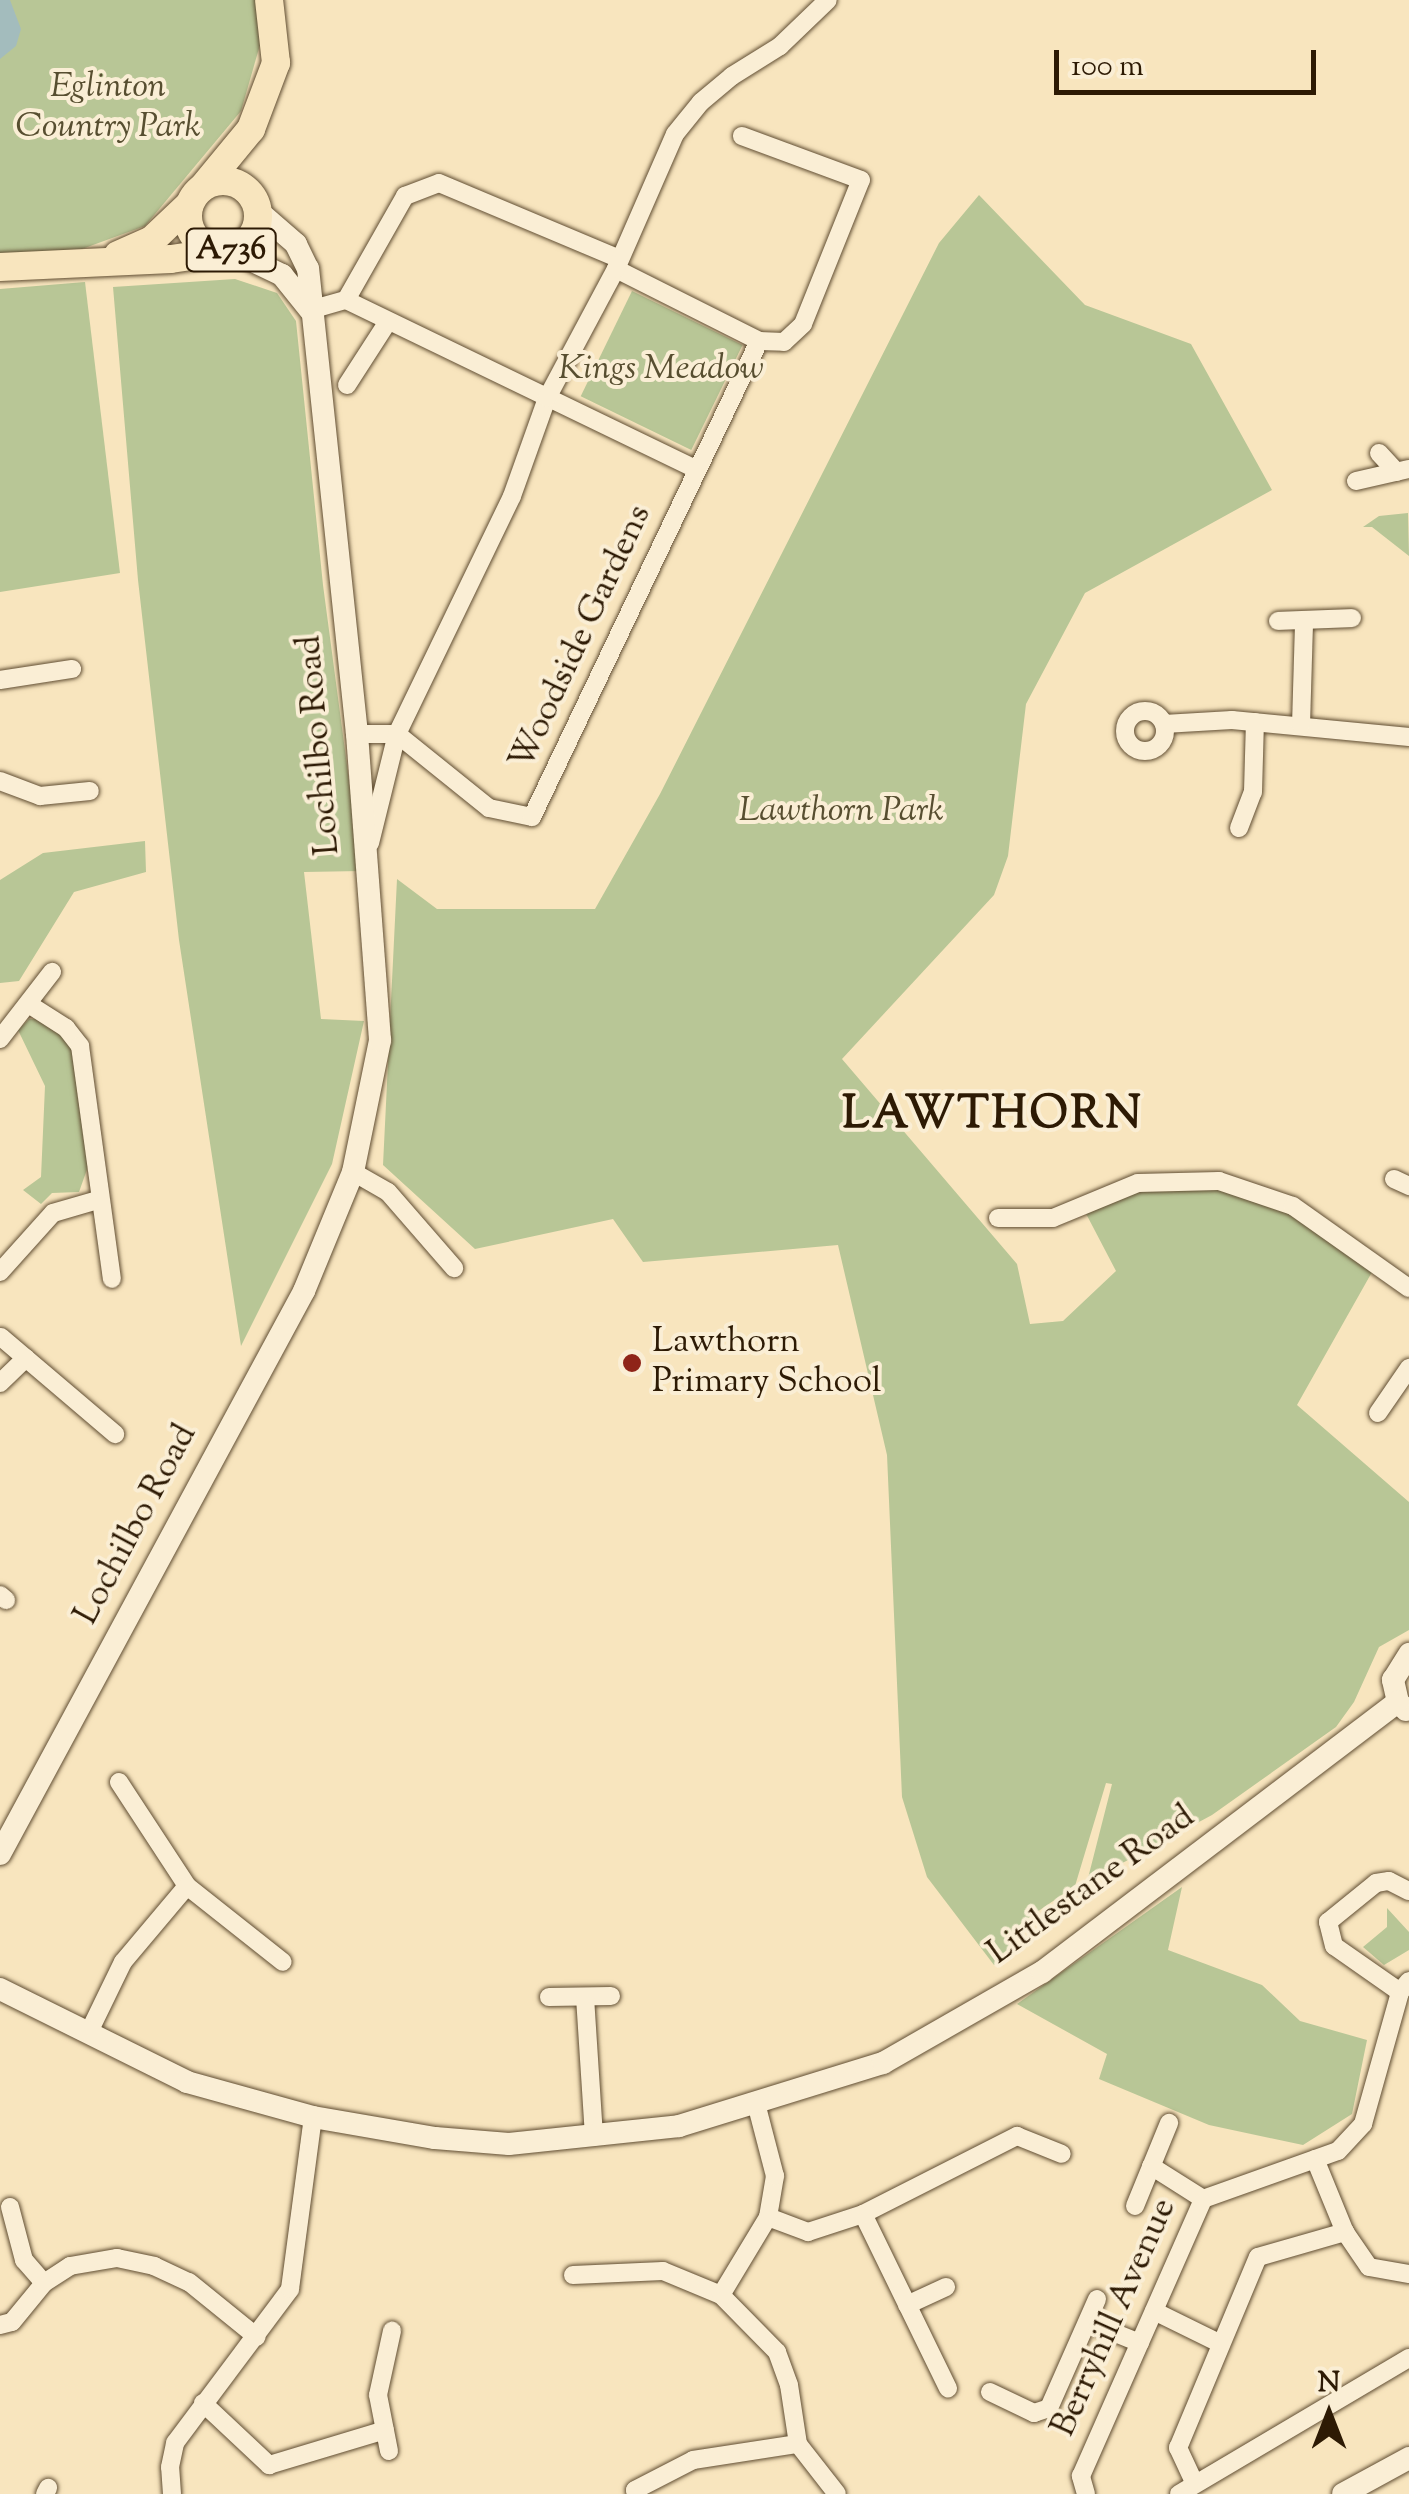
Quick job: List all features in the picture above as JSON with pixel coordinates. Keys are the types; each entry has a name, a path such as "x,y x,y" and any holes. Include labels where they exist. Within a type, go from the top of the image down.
{"main road":[{"name":"A736","path":"107,260 152,240 197,195 251,129 276,63 269,0"},
{"name":"A736","path":"0,268 171,259 227,250 254,233 251,129"},
{"name":"A736","path":"227,250 203,245 194,236 189,226 197,195 226,181 238,184 256,205"}],"street":[{"path":"366,858 397,734 512,496 547,398 618,264 675,134 692,112 732,76 780,46 828,0"},
{"path":"346,300 405,196 439,182 618,264 759,341 784,342 803,324 861,180 742,136"},
{"name":"Lochilbo Road","path":"0,1854 304,1290 354,1172 380,1040 357,734 308,270 296,244 256,205"},
{"path":"227,250 282,275 310,310 346,300 698,470"},
{"path":"347,385 387,322"},
{"name":"Woodside Gardens","path":"397,734 490,808 532,817 759,341"},
{"path":"1379,453 1403,471"},
{"path":"1356,481 1403,471"},
{"path":"1278,621 1304,623 1352,618"},
{"path":"1300,725 1304,623"},
{"path":"0,680 72,669"},
{"path":"1164,724 1178,720 1254,722 1409,737"},
{"path":"1239,828 1253,792 1254,722"},
{"path":"357,734 397,734"},
{"path":"0,780 40,796 90,791"},
{"path":"0,1038 30,1005 52,972"},
{"path":"30,1005 66,1028 80,1046 94,1135 98,1200 112,1279"},
{"path":"354,1172 388,1192 454,1268"},
{"path":"998,1218 1053,1218 1138,1183 1219,1181 1294,1206 1409,1288"},
{"path":"0,1272 53,1213 98,1200"},
{"path":"1,1337 115,1434"},
{"path":"0,1384 26,1358"},
{"path":"1378,1412 1409,1368"},
{"path":"1404,1708 1392,1680 1399,1663 1409,1654"},
{"name":"Littlestane Road","path":"0,1989 187,2082 313,2117 435,2138 491,2142 594,2137 679,2126 883,2062 1042,1972 1404,1708"},
{"path":"119,1782 186,1886 283,1962"},
{"path":"1404,1986 1334,1946 1328,1922 1376,1883 1389,1880 1409,1891"},
{"path":"88,2034 123,1962 186,1886"},
{"name":"Berryhill Avenue","path":"1086,2494 1081,2476 1203,2198 1338,2151 1362,2124 1404,1986"},
{"path":"549,1997 611,1996"},
{"path":"586,1997 594,2137"},
{"path":"720,2295 768,2217 775,2176 756,2104"},
{"path":"172,2494 175,2443 258,2337 290,2289 313,2117"},
{"path":"1135,2206 1169,2123"},
{"path":"768,2217 808,2232 863,2214 1017,2136 1062,2154"},
{"path":"1315,2159 1345,2232 1369,2267 1409,2274"},
{"path":"1151,2166 1203,2198"},
{"path":"10,2207 24,2260 44,2283"},
{"path":"863,2214 948,2388"},
{"path":"1345,2232 1258,2257 1178,2448 1186,2488 1286,2434 1409,2358"},
{"path":"0,2325 12,2322 44,2283 89,2260 117,2258 154,2266 189,2282 258,2337"},
{"path":"573,2275 663,2271 720,2295 777,2352 789,2384 798,2444 837,2494"},
{"path":"907,2305 946,2287"},
{"path":"990,2392 1034,2412 1049,2408 1097,2299"},
{"path":"1154,2311 1219,2344"},
{"path":"1088,2322 1140,2342"},
{"path":"389,2451 378,2394 392,2331"},
{"path":"203,2403 268,2466 385,2430"},
{"path":"636,2494 635,2490 693,2460 798,2444"},
{"path":"1343,2494 1409,2458"}],"green space":[{"name":"Eglinton Country Park","path":"0,0 260,0 264,31 241,111 145,226 82,249 0,255"},
{"name":"Lawthorn Park","path":"979,195 1085,305 1191,344 1272,490 1085,593 1026,704 1008,856 994,895 842,1059 1017,1264 1030,1324 1063,1321 1116,1271 1082,1206 1138,1183 1219,1181 1293,1206 1376,1265 1297,1405 1409,1502 1409,1630 1379,1647 1354,1702 1336,1727 1212,1815 1087,1882 1112,1784 1106,1783 1075,1886 1021,1923 1017,1944 994,1965 927,1877 902,1797 887,1455 838,1245 643,1262 613,1219 475,1249 383,1165 397,879 437,909 595,909 660,794 939,243"},
{"path":"235,279 277,293 296,321 323,585 361,871 304,872 321,1019 364,1021 332,1164 241,1346 179,940 138,580 113,287"},
{"path":"85,282 120,573 0,592 0,289"},
{"name":"Kings Meadow","path":"632,291 743,345 691,450 581,396"},
{"path":"1408,513 1409,556 1372,527 1363,527 1379,516"},
{"path":"145,841 146,872 74,892 19,981 0,983 0,880 43,853"},
{"path":"29,1019 41,1019 73,1043 90,1161 79,1192 52,1193 41,1204 23,1190 41,1177 45,1086 18,1030"},
{"path":"1182,1887 1168,1950 1262,1985 1300,2021 1367,2040 1352,2114 1303,2145 1209,2125 1099,2079 1107,2054 1017,2004"},
{"path":"1387,1908 1409,1932 1409,1950 1384,1965 1363,1947 1387,1927"}],"water":[{"path":"0,0 10,0 21,29 16,46 0,59"}],"place":[{"name":"Lawthorn Primary School","path":"632,1363"}],"district":[{"name":"LAWTHORN","path":"993,1117"}]}
